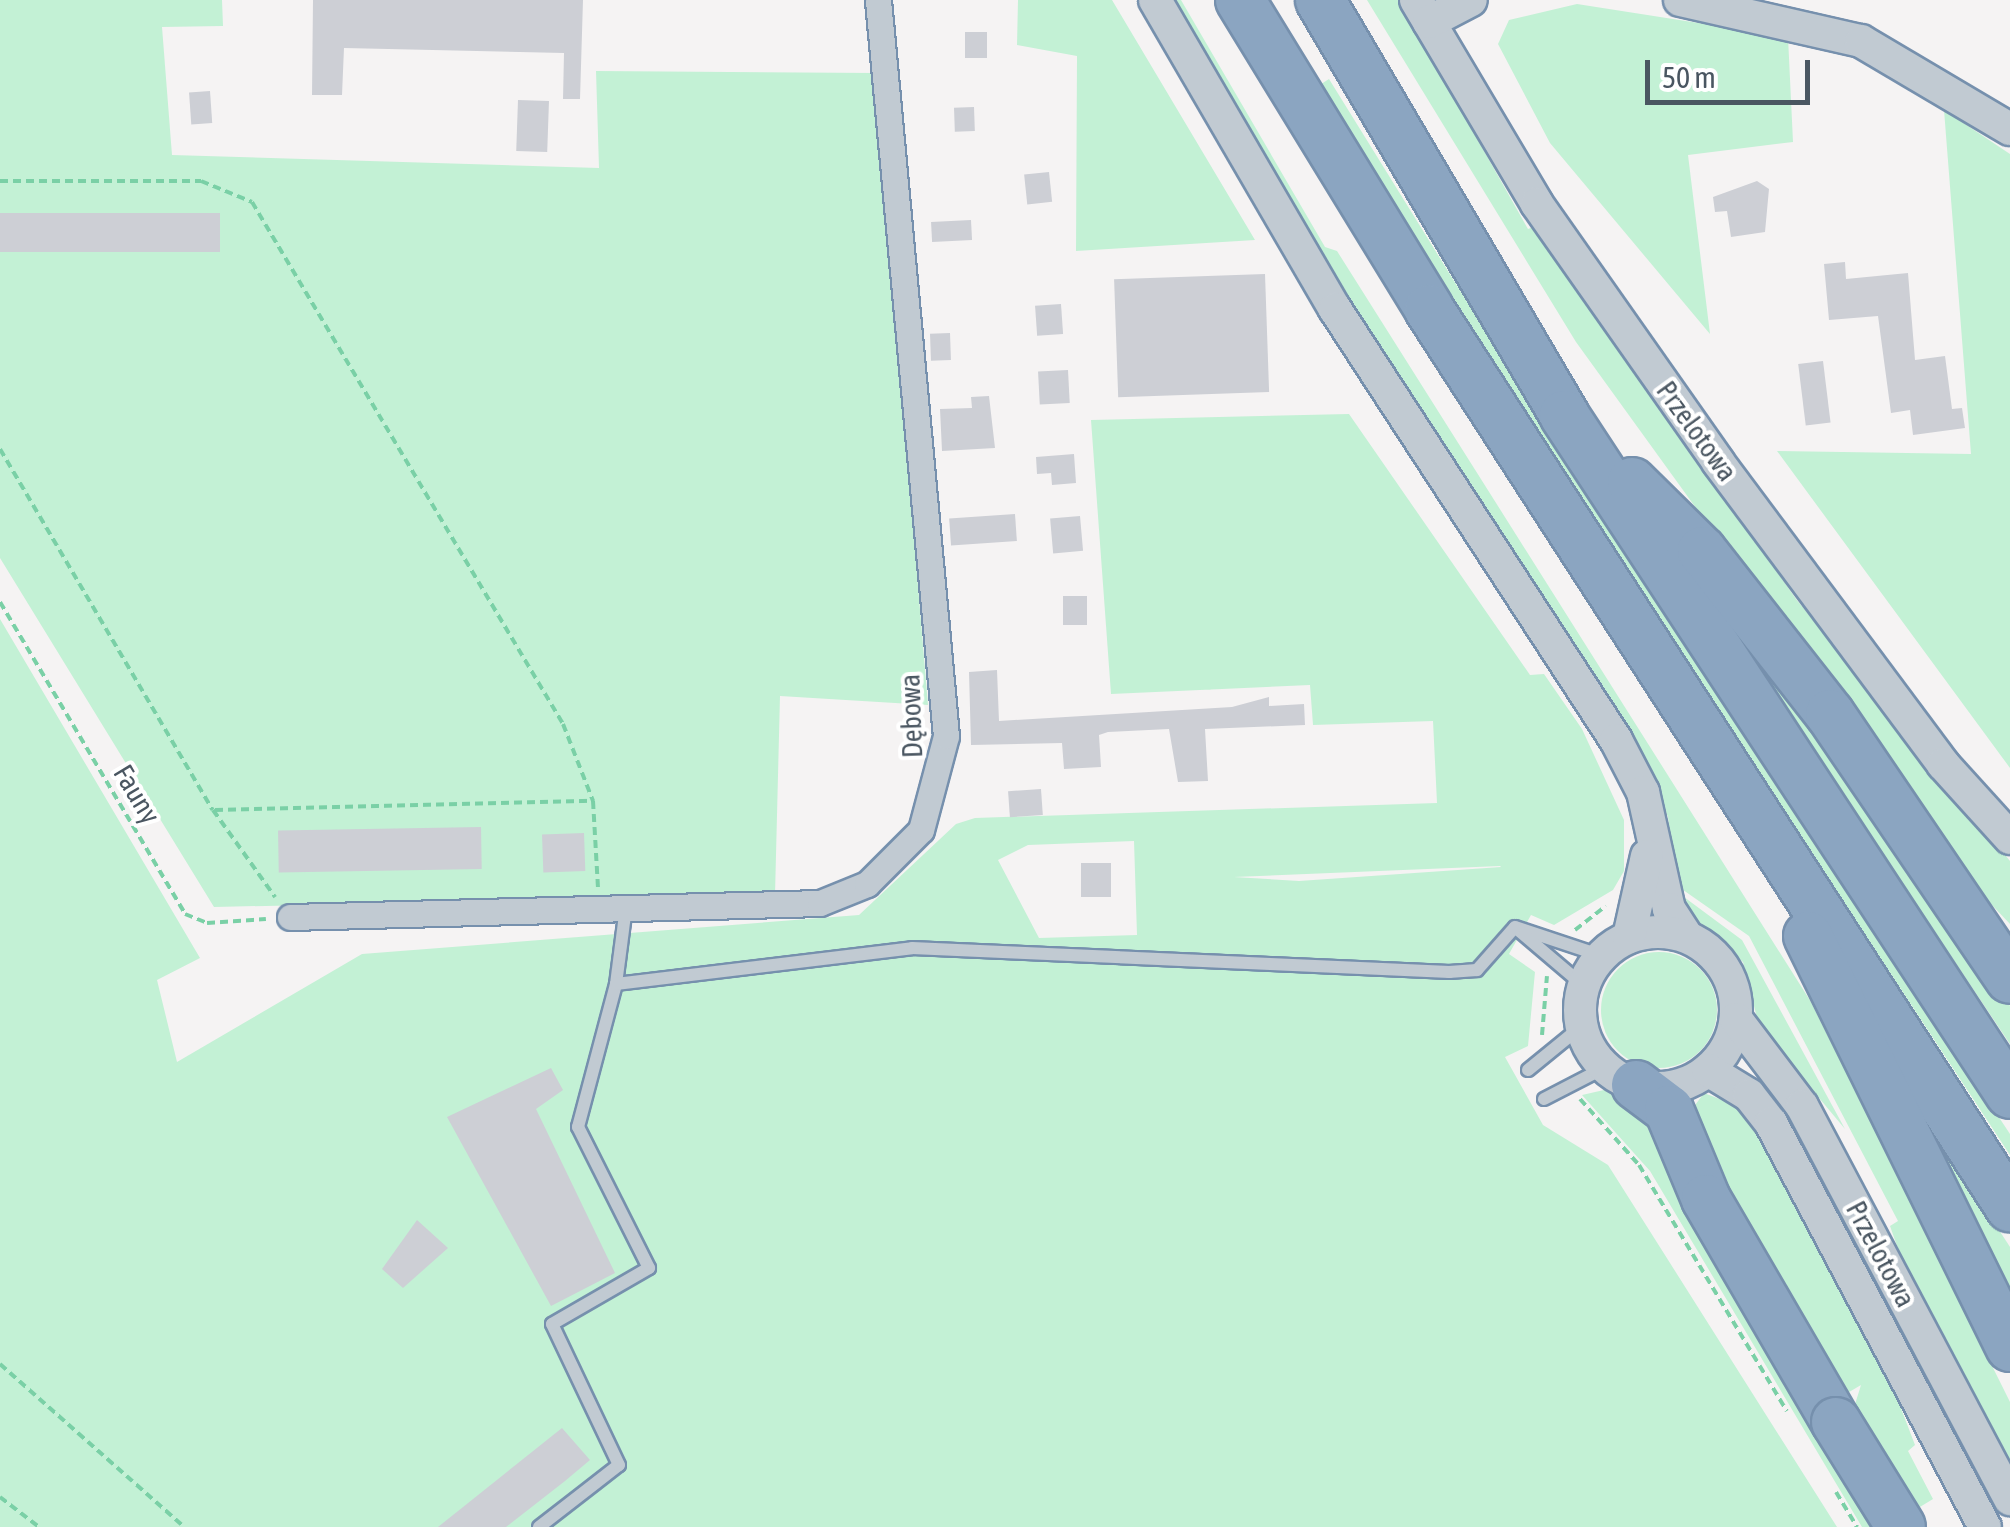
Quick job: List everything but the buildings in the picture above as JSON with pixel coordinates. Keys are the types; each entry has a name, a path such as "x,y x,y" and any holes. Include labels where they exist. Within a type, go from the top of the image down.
{"highway":[{"path":"1240,0 1764,831 2010,1207"},
{"path":"1320,0 1564,415 2010,1094"},
{"path":"1564,415 1702,551 1911,833 2010,980"},
{"path":"1764,831 1838,1009 2010,1347"},
{"path":"1911,833 2010,945"},
{"path":"1621,1076 1670,1110 1706,1199 1901,1527"}],"street":[{"name":"Dębowa","path":"290,917 843,897 921,830 944,767 878,0"},
{"path":"1155,0 1335,309 1616,740 1650,816 1670,909 1686,937 1723,965 1736,1019 1708,1070 1674,1086 1621,1076 1582,1026 1584,986 1602,956 1629,937 1686,937"},
{"path":"1423,11 1471,0"},
{"path":"1680,0 1862,42 2010,130"},
{"name":"Przelotowa","path":"1423,11 1536,204 1707,446 1943,764 2010,838"},
{"path":"1629,937 1644,894 1650,816"},
{"name":"Przelotowa","path":"1736,1019 1802,1106 2010,1499"},
{"name":"Przelotowa","path":"1708,1070 1771,1123 1986,1527"}],"lane":[{"path":"539,1527 619,1465 552,1324 650,1268 578,1126 616,984 626,907"},
{"path":"616,984 912,948 1448,972 1477,970 1515,927"},
{"path":"1515,927 1602,956"},
{"path":"1515,927 1584,986"},
{"path":"1528,1070 1582,1026"},
{"path":"1544,1099 1621,1076"}],"path":[{"path":"0,181 201,181 252,202 564,724 593,801 599,908"},
{"path":"0,449 213,810 290,917"},
{"name":"Fauny","path":"0,602 185,914 207,923 290,917"},
{"path":"213,810 593,801"},
{"path":"0,1364 184,1527"},
{"path":"0,1497 39,1527"}],"green space":[{"path":"0,0 222,0 223,26 162,27 172,155 599,168 596,71 875,73 928,705 780,696 775,895 214,907 0,558"},
{"path":"1018,0 1112,0 1255,240 1076,251 1077,56 1017,45"},
{"path":"1165,0 1181,0 1325,247 1337,251 1811,1002 2010,1402 2010,1473 1909,1280 1890,1226 1898,1221 1749,936 1676,885 1668,817 1635,739 1500,541"},
{"path":"1367,0 1399,0 1528,229 1536,226 1796,599 2010,861 2010,924 1954,865 1576,342"},
{"path":"1577,4 1788,37 1793,142 1688,155 1710,334 1550,143 1498,44 1509,20"},
{"path":"1329,79 1586,494 2010,1134 2010,1155 1470,334 1318,86"},
{"path":"1944,110 2010,154 2010,768 1777,451 1971,454"},
{"path":"1349,414 1530,675 1544,674 1582,729 1624,820 1624,871 1613,890 1554,925 1531,915 1509,954 1535,972 1528,1046 1505,1057 1543,1125 1608,1165 1837,1527 0,1527 0,619 200,958 157,980 177,1062 362,954 859,915 956,824 975,818 1437,803 1433,721 1313,725 1310,685 1111,694 1091,420","holes":["1134,841 1137,935 1039,938 998,860 1028,845","1500,866 1299,881 1234,877"]},
{"path":"1705,590 1845,762 2010,1006 2010,1044"},
{"path":"1684,897 1742,940 1845,1129 1759,1026 1743,962 1695,921"},
{"path":"1659,952 1681,956 1700,969 1713,988 1717,1010 1713,1032 1700,1051 1681,1064 1659,1068 1637,1064 1618,1051 1605,1032 1601,1010 1605,988 1618,969 1637,956"},
{"path":"1905,1085 2010,1247 2010,1305"},
{"path":"1604,1090 1648,1111 1876,1527 1862,1527 1650,1171 1582,1095"},
{"path":"1704,1093 1748,1110 1884,1364 1915,1445 1908,1451 1933,1499 1910,1513 1852,1414 1861,1385 1839,1398 1702,1161 1690,1112"}]}
